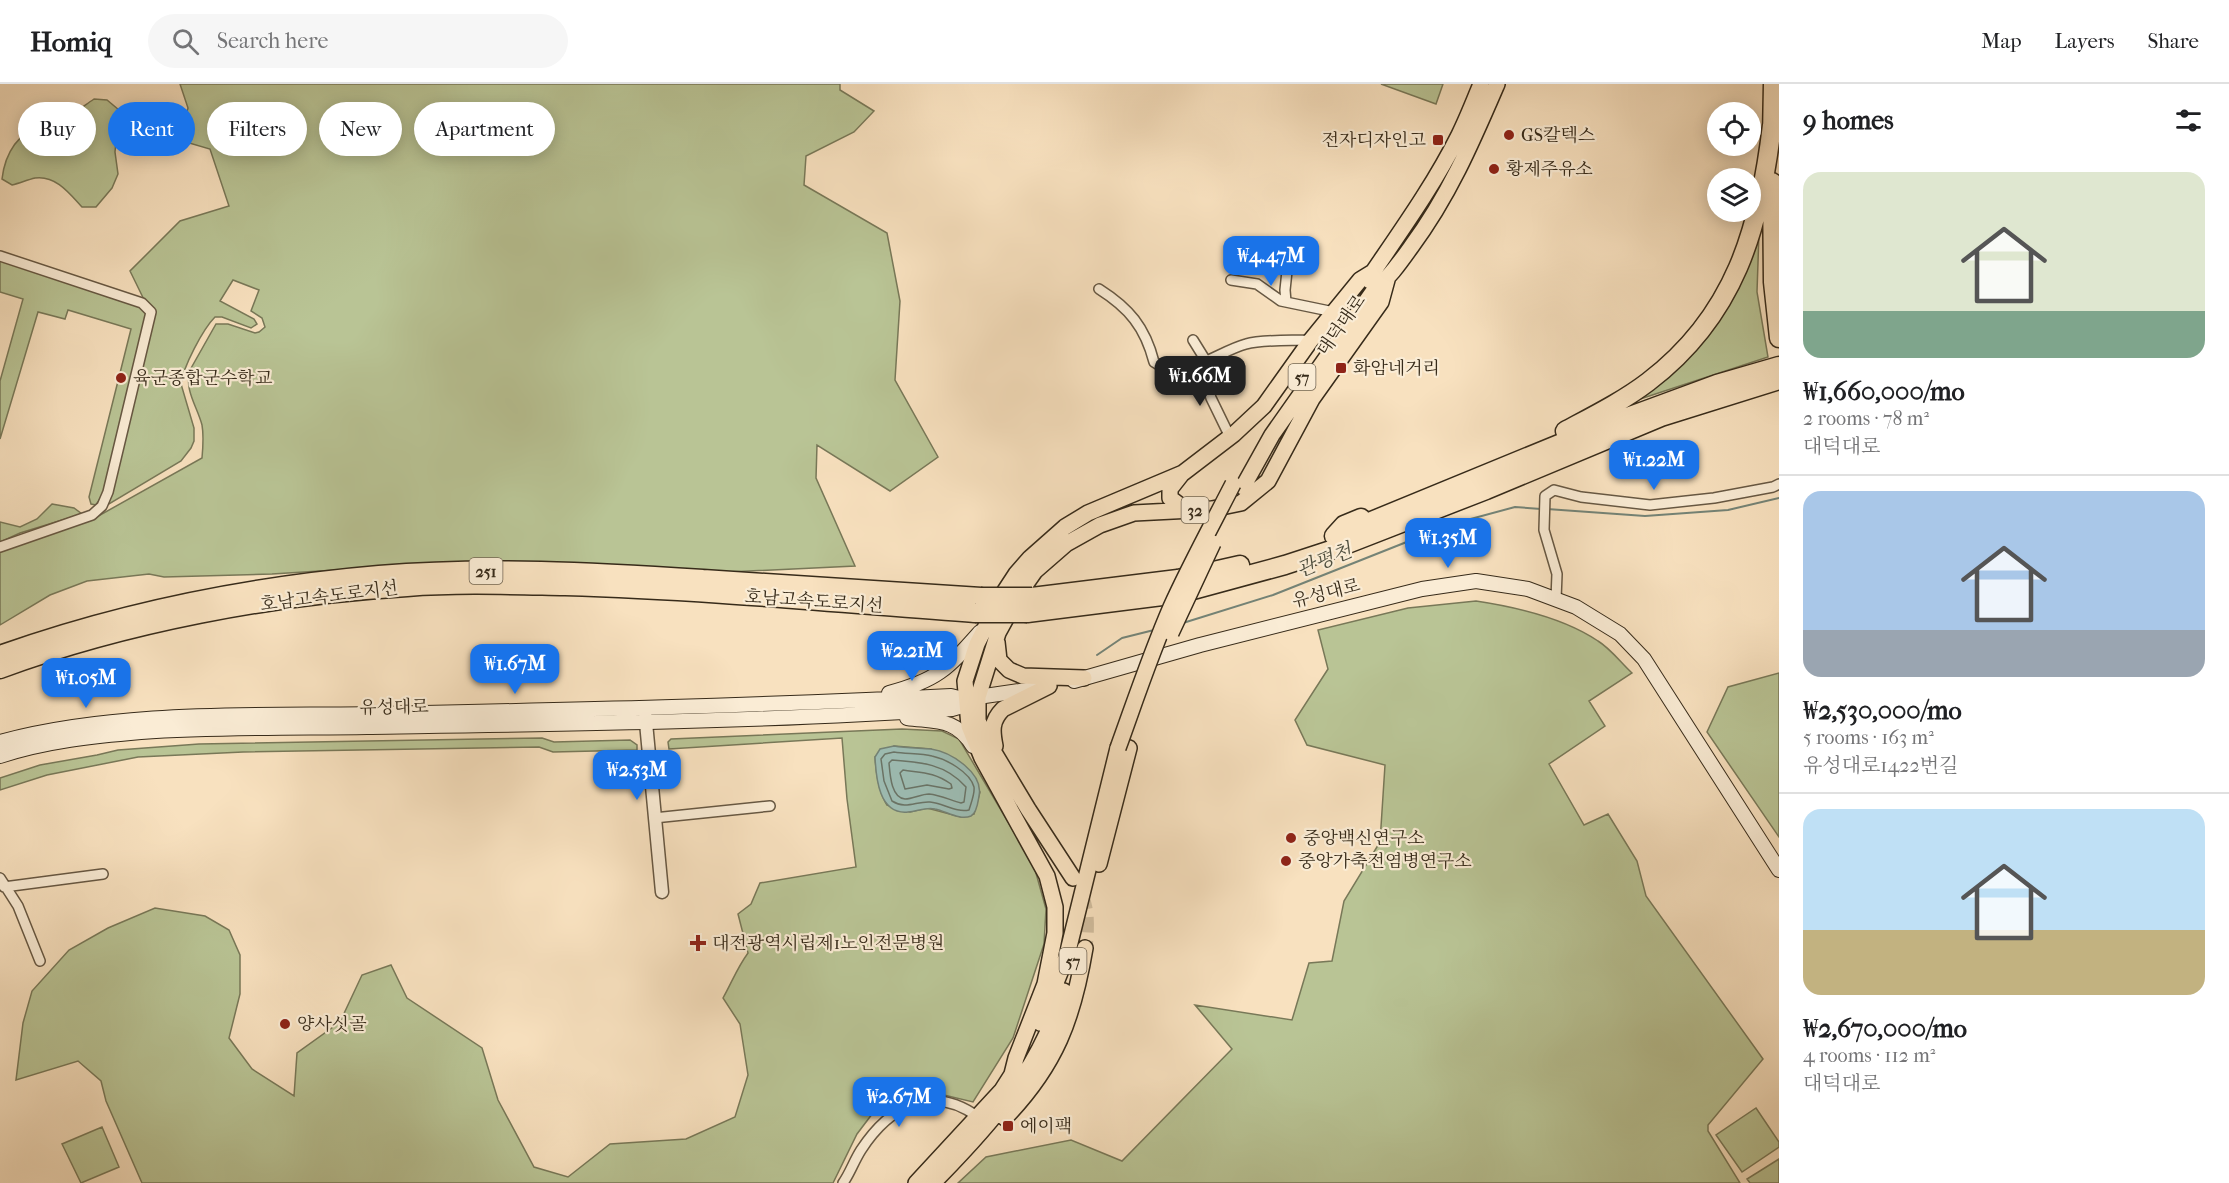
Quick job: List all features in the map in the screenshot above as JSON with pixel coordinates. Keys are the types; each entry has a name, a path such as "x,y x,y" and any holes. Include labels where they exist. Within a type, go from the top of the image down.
{"highway":[{"path":"1773,84 1773,282 1779,338"},
{"path":"1334,536 1344,525 1566,431 1631,394 1669,365 1710,319 1741,264 1756,221 1772,125"},
{"name":"호남고속도로지선","path":"0,669 34,656 99,638 225,610 318,595 407,587 499,585 639,588 985,617 1030,605 1230,568 1334,536 1614,422 1717,384 1779,366"},
{"name":"호남고속도로지선","path":"1030,605 1178,594 1285,565 1337,548 1486,490 1661,417 1779,380"},
{"path":"1742,390 1760,391 1779,387"},
{"name":"호남고속도로지선","path":"0,656 76,629 137,614 231,595 380,575 517,570 645,575 985,617"}],"main road":[{"name":"대덕대로","path":"1238,486 1276,412 1369,286 1373,272 1447,158 1481,84"},
{"name":"대덕대로","path":"1238,486 1372,293 1387,280 1422,233 1464,160 1497,84"},
{"name":"대덕대로","path":"973,698 965,681 985,617 1016,574 1065,527 1088,513 1183,473 1230,437 1264,406 1311,340 1360,280 1373,272"},
{"name":"대덕대로","path":"985,617 1021,591 1035,572 1066,544 1101,525 1134,513 1212,509 1241,503 1252,496 1268,481 1312,399 1381,302 1387,280"},
{"path":"1183,473 1170,489 1170,498 1186,510"},
{"name":"57","path":"916,1183 1002,1090 1029,1050 1052,998 1067,955 1123,748 1174,627 1238,486"},
{"name":"유성대로","path":"0,742 75,726 179,718 645,708 951,696 973,698 1084,678 1200,645 1422,589 1476,581 1528,589 1576,606 1620,634 1644,659 1779,870"},
{"name":"대덕대로","path":"973,698 992,649 985,617"},
{"path":"985,617 999,660 1013,672 1023,676 1084,678"},
{"name":"32","path":"851,701 888,694 928,680 952,663 985,617"},
{"path":"998,758 992,731 998,714 1003,709 1049,686"},
{"path":"973,698 969,726 982,758"},
{"path":"973,698 978,721 998,758 1047,841 1073,878"},
{"name":"유성대로","path":"0,756 17,750 86,736 179,730 645,723 952,709 973,698"},
{"path":"872,713 952,725 967,735 1047,876 1055,907 1055,933 1045,984 1012,1074"},
{"name":"57","path":"933,1183 966,1150 1015,1091 1034,1060 1057,1013 1086,917 1123,748"},
{"path":"966,1150 979,1143 997,1127 1021,1102 1047,1067 1070,1012 1085,948"}],"street":[{"path":"0,256 142,303 152,312 108,492 102,506 92,515 0,547"},
{"path":"1286,302 1287,271"},
{"path":"1230,280 1257,284 1274,297 1286,302 1334,312"},
{"path":"1099,289 1119,302 1140,325 1154,362 1171,370 1204,363 1246,344 1311,340"},
{"path":"1193,340 1204,363 1210,398 1230,437"},
{"path":"1556,599 1557,574 1544,530 1545,496 1554,490 1581,497 1650,505 1714,498 1779,484"},
{"path":"645,708 662,892"},
{"path":"654,818 770,806"},
{"path":"40,961 18,906 2,882 104,874"},
{"path":"843,1183 872,1134 904,1108 917,1102 941,1101 965,1108 978,1117"}],"green space":[{"path":"180,84 840,84 840,90 874,111 854,132 806,156 804,185 887,233 900,301 895,380 938,457 890,491 817,445 816,478 855,566 707,573 431,564 272,574 164,577 149,574 87,581 50,595 0,625 0,552 93,519 202,458 203,429 190,391 190,370 216,324 228,324 255,333 265,327 262,318 251,311 259,290 233,280 220,301 254,319 257,324 251,328 222,317 215,317 194,349 185,368 181,384 194,428 194,441 191,448 181,461 104,507 153,318 130,271 180,221 229,206 212,156 307,156 307,102 207,102 207,148 195,145 195,102 186,102"},
{"path":"1381,84 1443,84 1436,104"},
{"path":"94,99 109,102 108,156 116,156 118,174 112,188 96,207 82,207 62,186 50,179 35,178 12,185 2,179 6,161 18,140 18,156 96,156 96,102 90,102"},
{"path":"1759,233 1757,292 1768,357 1625,404 1667,372"},
{"path":"0,259 138,306 147,312 105,491 96,505 91,504 89,497 131,329 68,310 65,319 38,312 0,439 0,381 23,299 0,292"},
{"path":"52,504 74,508 82,514 20,533 0,542 0,522 20,527 37,519"},
{"path":"1476,601 1523,610 1570,626 1603,644 1632,673 1589,701 1605,726 1549,764 1584,825 1608,814 1637,861 1646,896 1763,1059 1708,1125 1708,1131 1740,1183 958,1183 986,1157 1071,1140 1122,1161 1232,1049 1195,1005 1292,1020 1309,963 1332,961 1344,901 1380,842 1385,765 1307,745 1295,720 1328,669 1318,630 1408,608"},
{"path":"1779,673 1779,837 1707,732 1728,687"},
{"path":"902,729 942,731 959,739 1034,866 1046,909 1044,944 1013,1038 973,1102 923,1090 882,1101 857,1134 833,1183 142,1183 106,1101 101,1081 78,1061 16,1080 23,1023 32,991 69,950 108,928 155,908 205,916 229,930 240,955 240,994 229,1038 252,1069 294,1096 297,1053 340,1022 362,975 391,965 407,998 482,1048 498,1100 534,1167 568,1177 610,1144 686,1139 735,1117 748,1075 740,1024 723,998 748,953 738,914 751,904 760,883 856,867 842,738 669,749 668,742 671,739","holes":["894,746 931,749 980,792 974,814 961,817 927,808 910,812 887,805 880,788 875,757"]},
{"path":"542,738 554,742 630,740 637,745 637,750 553,752 539,747 243,752 138,757 47,775 0,790 0,778 40,765 118,750 199,744"},
{"path":"1756,1108 1779,1142 1779,1147 1742,1172 1716,1135"},
{"path":"102,1127 119,1167 81,1183 62,1144"},
{"path":"1779,1159 1779,1183 1750,1183 1747,1179"}],"water":[{"path":"894,746 939,751 964,765 976,779 979,788 978,804 973,815 962,817 932,809 908,812 891,808 885,801 878,784 875,757 880,749"}],"waterway":[{"name":"관평천","path":"1547,509 1645,516 1728,510 1779,498"},
{"name":"관평천","path":"1183,623 1273,595 1452,524 1515,507 1541,509"},
{"name":"관평천","path":"1097,655 1122,638 1154,630"}],"tunnel":[{"path":"1081,895 1086,921 1085,948"}],"place":[{"name":"GS칼텍스","path":"1509,135"},
{"name":"전자디자인고","path":"1438,140"},
{"name":"황제주유소","path":"1494,169"},
{"name":"화암네거리","path":"1341,368"},
{"name":"육군종합군수학교","path":"121,378"},
{"name":"중앙백신연구소","path":"1291,838"},
{"name":"중앙가축전염병연구소","path":"1286,861"},
{"name":"대전광역시립제1노인전문병원","path":"698,943"},
{"name":"양사싯골","path":"285,1024"},
{"name":"에이팩","path":"1008,1126"}]}
